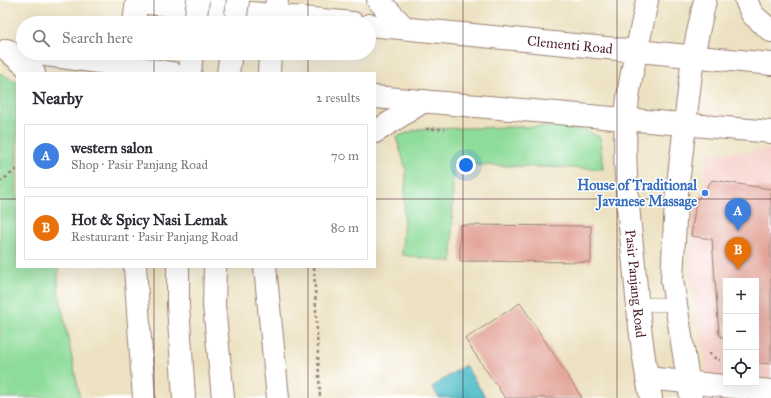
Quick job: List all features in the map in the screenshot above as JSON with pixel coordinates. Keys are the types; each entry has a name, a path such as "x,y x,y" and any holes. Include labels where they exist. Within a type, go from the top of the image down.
{"main road":[{"path":"196,16 198,0"},
{"path":"236,16 238,0"},
{"path":"378,0 405,28"},
{"name":"Pasir Panjang Road","path":"647,0 635,50 626,120 627,201 637,304 649,388"},
{"path":"690,390 672,280 676,201 693,56 705,0"},
{"path":"746,0 752,14 771,31"},
{"path":"132,6 274,13 298,16"},
{"name":"Clementi Road","path":"376,25 771,64"},
{"path":"20,60 33,72"},
{"path":"94,60 130,64 167,72"},
{"path":"190,72 191,60"},
{"path":"228,72 230,60"},
{"path":"269,72 270,60"},
{"path":"376,97 771,132"},
{"path":"376,131 424,101"},
{"path":"135,268 144,398"},
{"path":"178,268 178,305 184,398"},
{"path":"215,268 214,305 223,398"},
{"path":"266,270 278,398"},
{"path":"649,388 771,391"}],"lane":[{"path":"637,304 676,305"}],"path":[{"path":"418,130 449,129"},
{"path":"0,182 16,170"},
{"path":"314,268 320,398"},
{"path":"704,349 716,359 723,360"}],"shaded area":[{"path":"771,150 771,398 712,398 688,263 709,154"}],"green space":[{"path":"0,73 16,81 16,268 58,268 58,288 80,398 0,398"},
{"path":"567,126 589,131 600,138 603,169 453,164 452,262 402,255 406,169 396,137 418,129"}],"water":[{"path":"465,365 486,398 439,398 432,387"}],"building":[{"path":"712,180 771,189 771,364 759,363 759,278 723,278 723,338 719,334 712,239 691,236 696,202"},
{"path":"460,225 591,226 591,262 460,261"},
{"path":"520,303 582,398 505,398 465,339"}],"place":[{"name":"House of Traditional Javanese Massage","path":"705,193"},
{"name":"western salon","path":"738,231"},
{"name":"Hot & Spicy Nasi Lemak","path":"738,270"}]}
